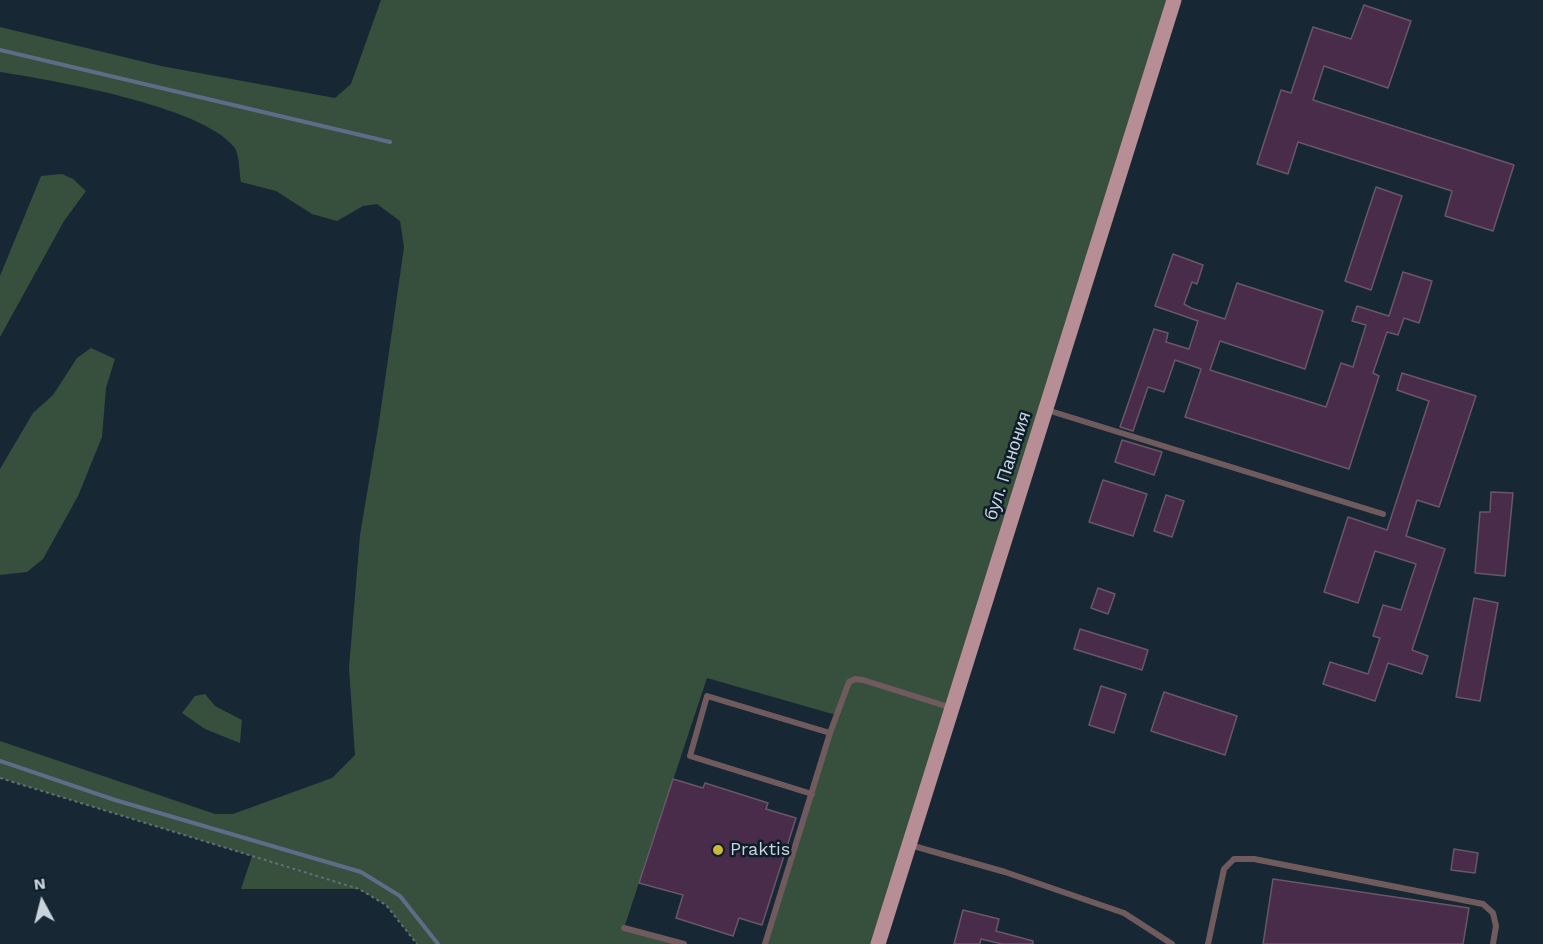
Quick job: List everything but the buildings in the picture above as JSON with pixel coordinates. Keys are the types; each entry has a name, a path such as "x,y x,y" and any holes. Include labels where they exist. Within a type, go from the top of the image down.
{"main road":[{"name":"бул. Панония","path":"878,944 1174,0"}],"lane":[{"path":"1046,410 1383,514"},
{"path":"765,944 844,688 855,679 952,708"},
{"path":"812,794 690,756 708,696 830,733"},
{"path":"909,844 1005,872 1124,913 1172,944"},
{"path":"1209,944 1224,869 1234,859 1254,859 1483,904 1493,913 1496,926 1493,944"},
{"path":"624,928 684,944"}],"path":[{"path":"0,778 359,889 386,905 417,944"}],"green space":[{"path":"381,0 1174,0 878,944 765,944 836,715 707,678 624,928 684,944 417,944 386,905 359,889 241,889 252,856 0,778 0,741 215,814 233,814 332,778 355,755 349,668 360,535 404,247 400,221 377,204 363,206 337,221 312,214 276,191 241,182 234,147 217,132 191,119 160,107 88,88 0,72 0,27 161,66 335,98 351,84"},
{"path":"62,174 73,179 86,191 64,221 0,337 0,276 41,176"},
{"path":"91,348 115,359 106,388 102,437 78,496 43,559 27,572 0,575 0,469 33,413 53,395 77,358"},
{"path":"205,694 215,706 242,720 240,743 205,729 182,713 195,696"}],"waterway":[{"path":"0,50 390,142"},
{"path":"0,761 115,800 361,872 400,896 438,944"}],"place":[{"name":"Praktis","path":"718,850"}]}
